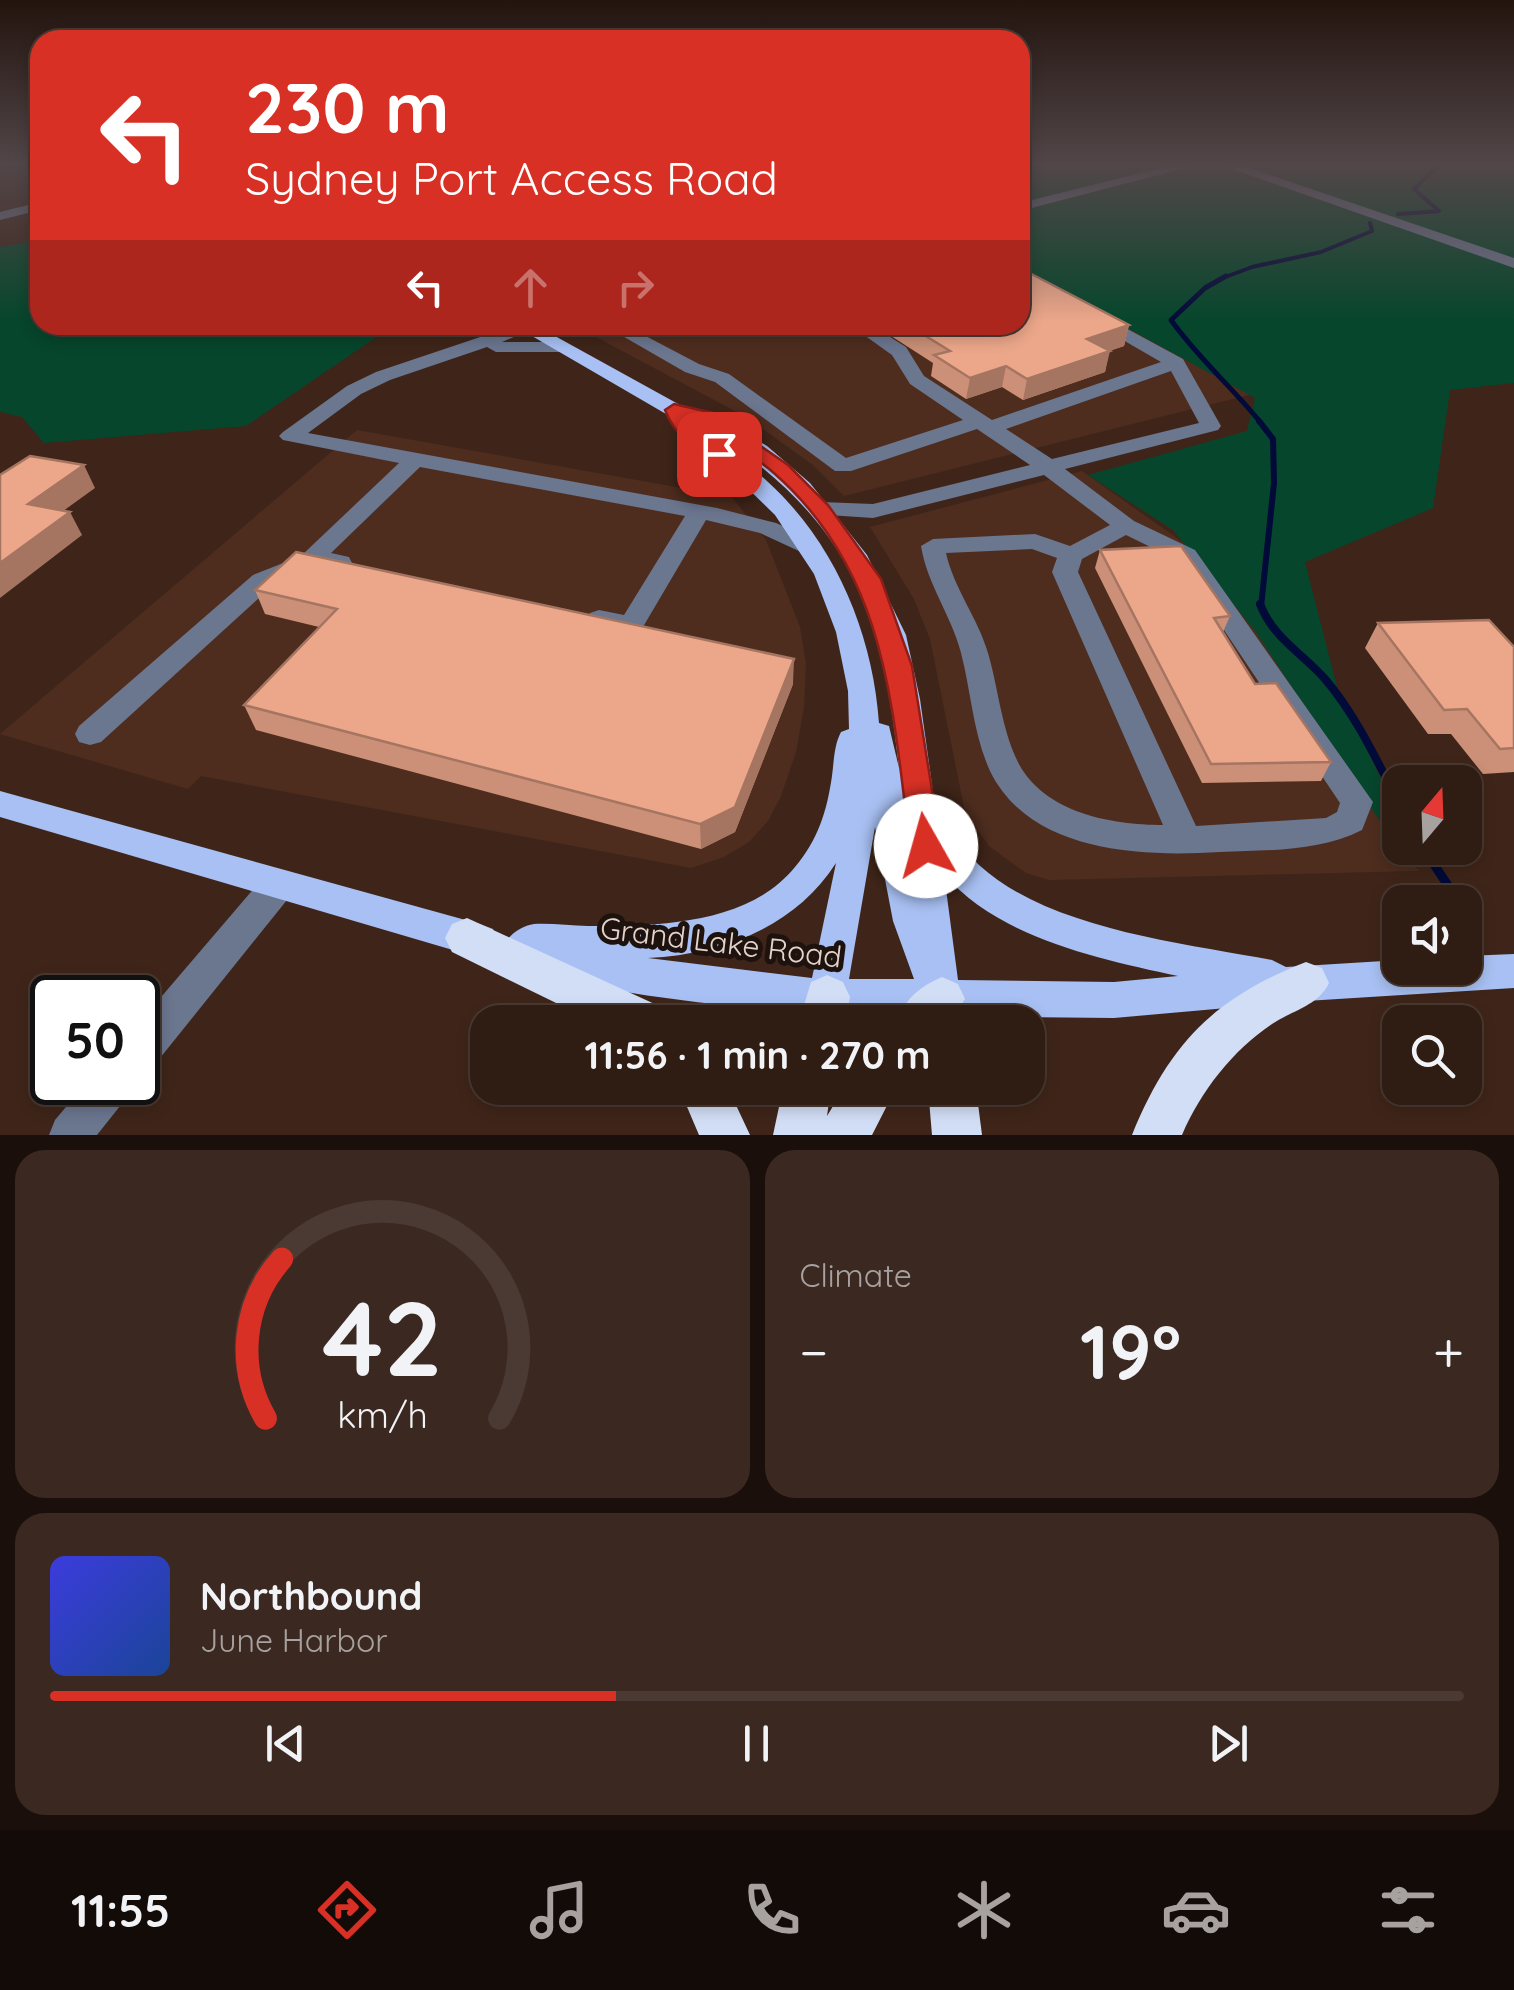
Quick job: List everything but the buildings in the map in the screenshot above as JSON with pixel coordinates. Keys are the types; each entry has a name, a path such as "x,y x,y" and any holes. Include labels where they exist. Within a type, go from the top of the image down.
{"highway":[{"path":"467,938 607,1005"},
{"path":"1157,1135 1182,1082 1213,1041 1251,1009 1306,982"},
{"path":"710,1105 725,1135"},
{"path":"798,1135 804,1105"},
{"path":"844,1135 862,1105"},
{"path":"954,1105 957,1135"}],"main road":[{"path":"541,335 674,410 706,417 759,452 821,509 869,579 892,635 906,699 918,783 934,1005"},
{"path":"674,410 681,428 750,478 783,510 810,547 843,614 870,692 900,883 932,1005"},
{"path":"467,938 596,944 686,937 728,928 764,913 794,894 816,870 830,844 846,790 855,692 852,650 843,614"},
{"path":"826,1005 854,870 866,775 863,680 843,614"},
{"path":"918,783 938,838 955,862 978,885 1008,904 1137,950 1306,982"},
{"name":"Grand Lake Road","path":"0,804 467,938 605,969 794,996 814,1005"},
{"name":"Grand Lake Road","path":"1045,1006 1306,982 1514,970"}],"street":[{"path":"1376,216 1514,263"},
{"path":"1475,263 1494,256"},
{"path":"821,509 873,512 1211,426 1176,362 1083,310"},
{"path":"502,335 354,390 290,436 708,514 768,528 810,547"},
{"path":"630,335 692,368 722,378 843,466 1176,362"},
{"path":"875,335 899,351 917,380 1047,466 1126,526 1186,555 1356,802 1350,821 1330,831 1134,840 1072,828 1035,804 1006,770 967,624 935,566 933,546 1035,541 1070,556"},
{"path":"451,353 516,345 562,348"},
{"path":"90,734 262,581 313,558 414,461"},
{"path":"567,612 631,626 708,514 744,504 750,478"},
{"path":"842,537 873,512"},
{"path":"1126,526 1070,556 1065,572 1185,838"},
{"path":"313,558 372,570"},
{"path":"160,1027 279,884"},
{"path":"70,1135 95,1105"}],"shaded area":[{"path":"1030,274 1265,391 844,496 813,465 746,417 592,335 1030,335"},
{"path":"357,430 732,497 766,540 800,627 806,663 796,752 768,821 749,842 724,857 691,868 201,776 188,789 0,734"},
{"path":"1082,471 1195,551 1258,628 1382,820 1382,865 1414,865 1419,871 1049,880 1026,873 989,846 965,812 930,639 914,599 870,527"}],"green space":[{"path":"1030,216 1514,216 1514,383 1450,390 1433,508 1305,562 1337,687 1382,781 1382,824 1255,631 1173,530 1088,475 1247,431 1255,398 1030,274"},
{"path":"30,242 30,335 379,335 246,426 44,443 22,417 0,412 0,247"}],"waterway":[{"path":"1222,278 1252,267 1321,252 1372,231 1370,223"},
{"path":"1222,278 1226,276"},
{"path":"1222,278 1205,288 1171,320 1261,423"},
{"path":"1259,421 1273,439 1274,483 1261,606"},
{"path":"1261,606 1280,636 1325,679 1347,708 1382,771"},
{"path":"1434,865 1448,885"}],"route":[{"path":"719,454 681,428 674,410 706,417 781,469 821,509 869,579 900,666 926,846"}]}
